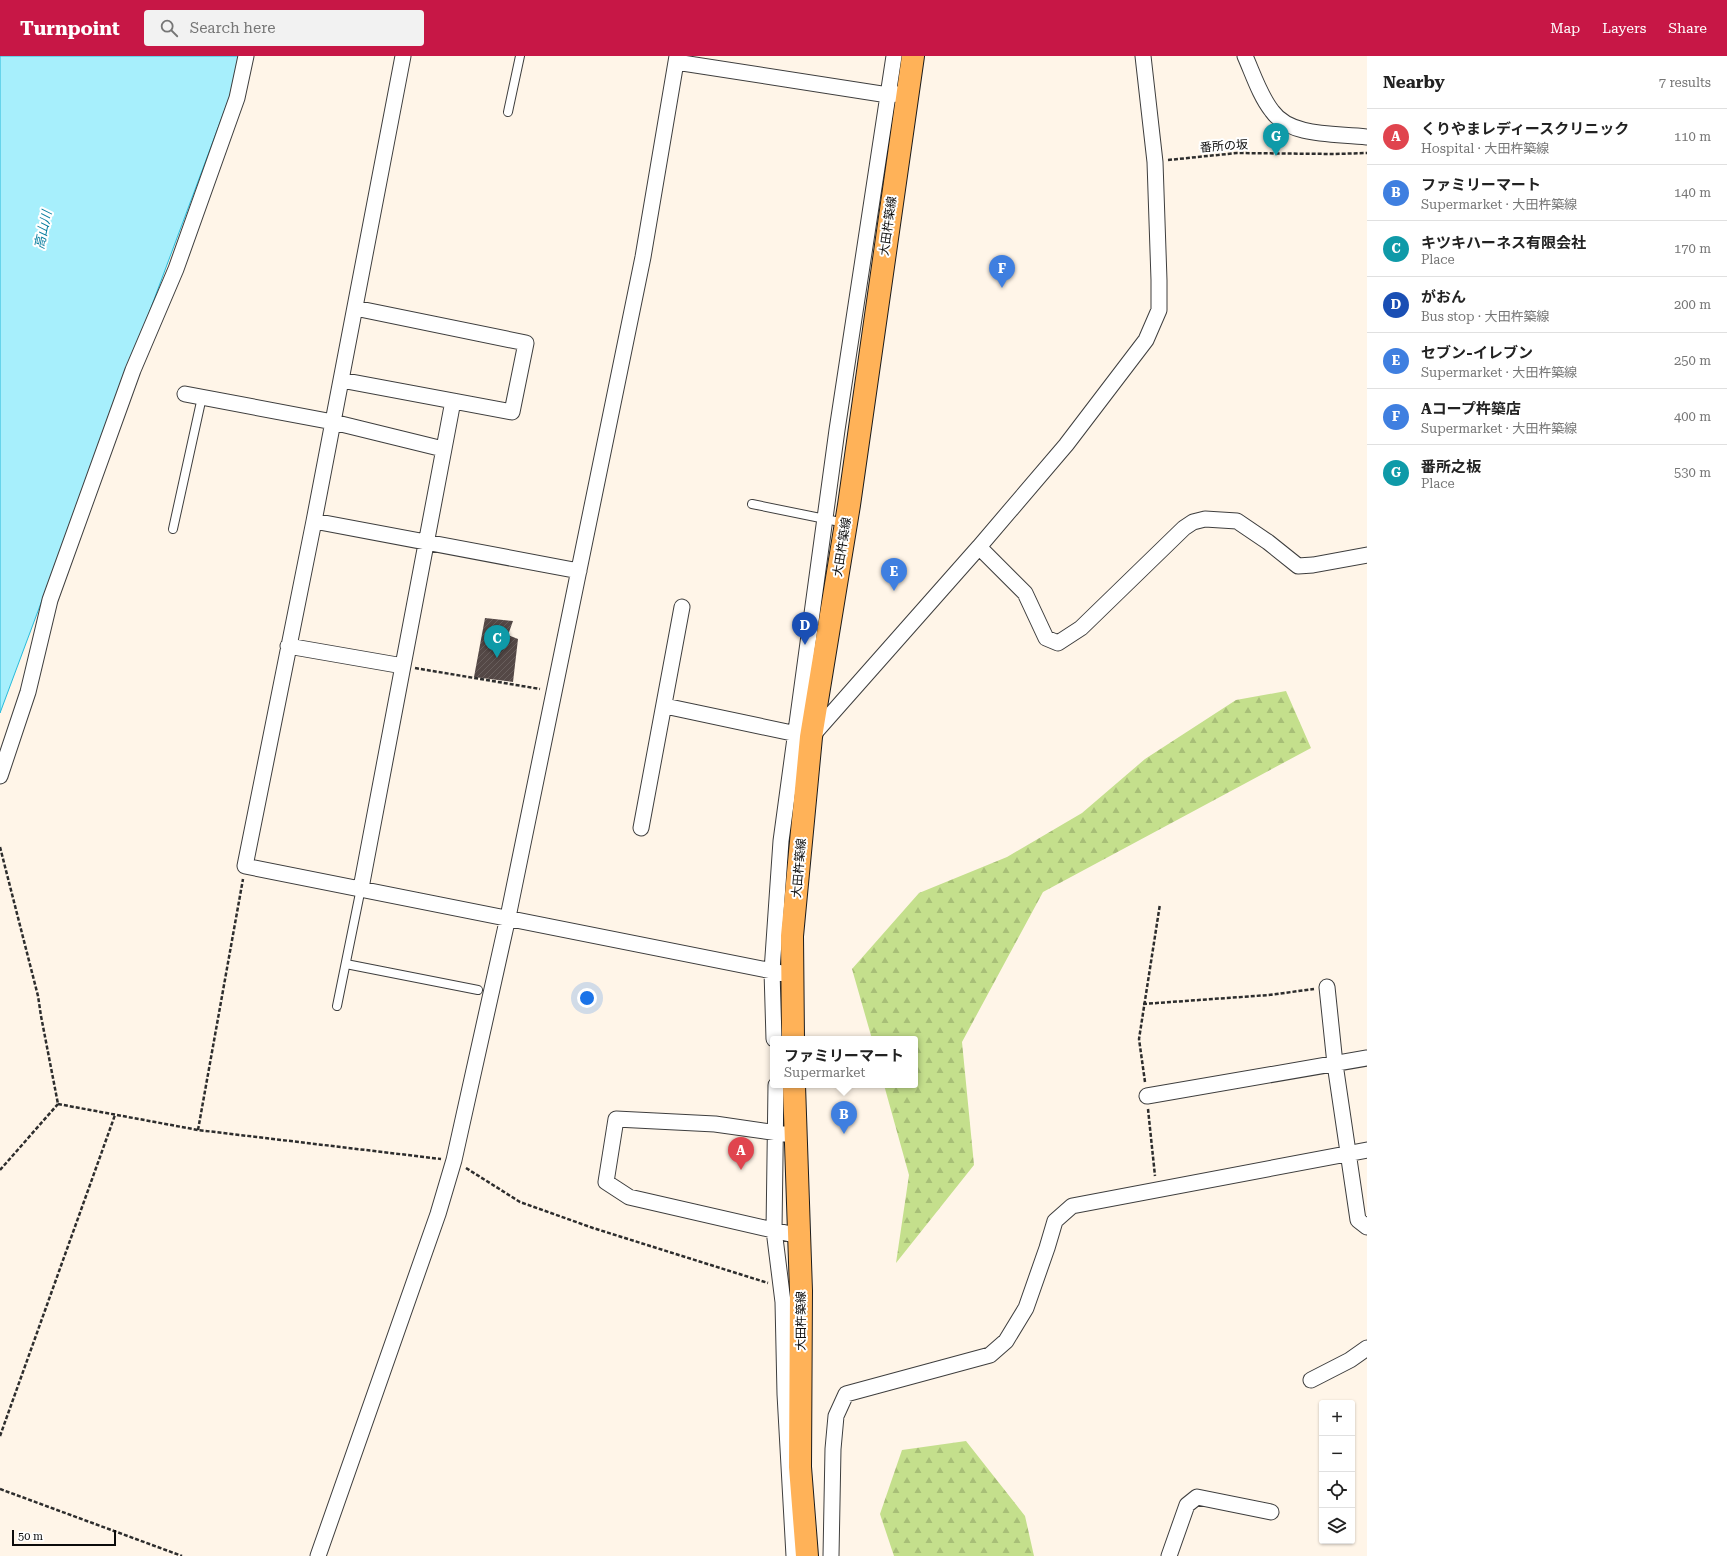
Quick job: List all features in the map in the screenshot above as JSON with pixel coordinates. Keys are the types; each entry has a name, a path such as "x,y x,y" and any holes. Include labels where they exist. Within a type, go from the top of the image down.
{"main road":[{"name":"大田杵築線","path":"792,1036 782,973 792,936 804,735 897,94 913,56"},
{"name":"大田杵築線","path":"794,1088 786,1134 799,1236 801,1291 800,1467 807,1556"}],"street":[{"path":"0,776 28,692 50,600 134,370 176,269 237,98 246,56"},
{"path":"403,56 314,521 245,866 508,917 782,973 774,1036"},
{"path":"318,1556 438,1214 454,1160 508,917 643,257 677,59 897,94 894,56"},
{"path":"665,706 804,735 979,547 1066,445 1146,340 1159,310 1160,280 1155,162 1144,56"},
{"path":"1245,56 1267,104 1278,118 1293,126 1312,132 1367,137"},
{"path":"341,380 512,412 526,343 355,308"},
{"path":"185,394 333,422 444,449"},
{"path":"361,888 453,401"},
{"path":"979,547 1025,592 1046,638 1058,643 1081,628 1184,528 1193,522 1205,519 1237,521 1268,542 1298,566 1314,565 1367,554"},
{"path":"314,521 579,571"},
{"path":"641,828 665,706 682,607"},
{"path":"288,646 403,666"},
{"path":"1327,987 1335,1064 1358,1220 1367,1227"},
{"path":"1147,1096 1367,1058"},
{"path":"777,1088 786,1134 774,1230 781,1287 794,1556"},
{"path":"786,1134 715,1124 616,1119 606,1182 629,1197 799,1236"},
{"path":"831,1556 833,1449 836,1416 846,1394 990,1355 1006,1341 1026,1308 1055,1221 1072,1206 1367,1150"},
{"path":"1311,1380 1350,1360 1367,1348"},
{"path":"1169,1556 1187,1505 1197,1497 1271,1512"}],"lane":[{"path":"508,112 520,56"},
{"path":"173,529 202,397"},
{"path":"752,504 835,521"},
{"path":"338,1006 361,888"},
{"path":"346,964 478,990"}],"path":[{"name":"番所の坂","path":"1155,162 1237,153 1334,154 1367,152"},
{"path":"403,666 554,692"},
{"path":"0,847 38,996 58,1104"},
{"path":"198,1130 245,866"},
{"path":"1156,1190 1147,1096 1139,1039 1143,1004 1160,904"},
{"path":"1143,1004 1269,995 1327,987"},
{"path":"58,1104 198,1130 454,1160 520,1202 593,1228 781,1287"},
{"path":"0,1170 58,1104"},
{"path":"0,1436 115,1115"},
{"path":"0,1489 182,1556"}],"green space":[{"path":"1286,691 1311,748 1043,892 962,1042 974,1165 896,1263 909,1175 885,1088 918,1088 918,1036 871,1036 852,969 919,893 1007,857 1082,813 1145,759 1236,700"},
{"path":"966,1441 1025,1516 1034,1556 894,1556 880,1514 902,1450"}],"water":[{"name":"高山川","path":"0,56 240,56 231,93 0,713"}],"building":[{"path":"485,618 513,621 508,635 518,639 513,682 474,677"}],"place":[{"name":"番所之板","path":"1276,156"},
{"name":"Aコープ杵築店","path":"1002,288"},
{"name":"セブン-イレブン","path":"894,591"},
{"name":"がおん","path":"805,645"},
{"name":"キツキハーネス有限会社","path":"497,658"},
{"name":"ファミリーマート","path":"844,1134"},
{"name":"くりやまレディースクリニック","path":"741,1170"}]}
